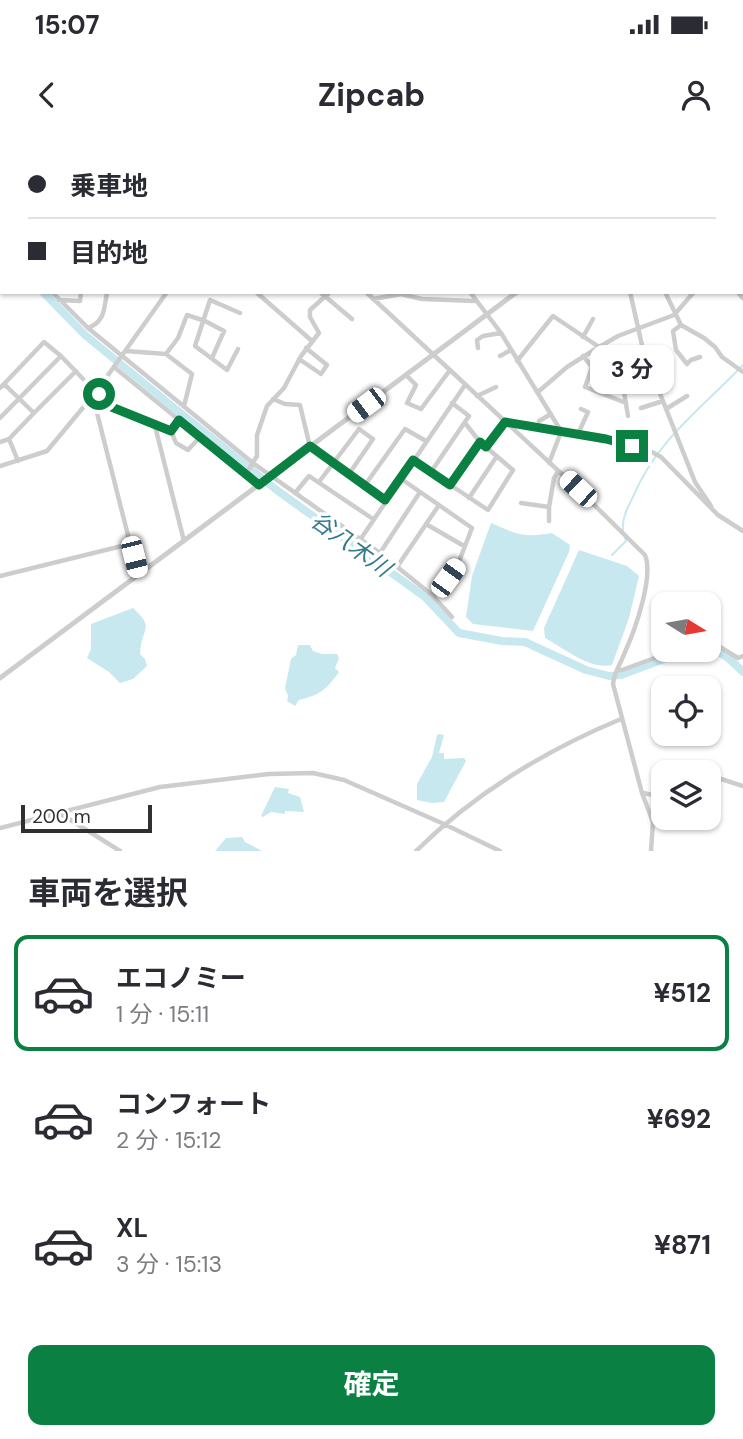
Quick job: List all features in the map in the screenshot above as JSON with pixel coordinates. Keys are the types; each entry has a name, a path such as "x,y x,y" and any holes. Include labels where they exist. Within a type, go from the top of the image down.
{"street":[{"path":"54,294 88,328 124,353 253,463 380,553 432,595 452,617"},
{"path":"59,300 80,301 81,294"},
{"path":"88,328 97,324 105,313 107,294"},
{"path":"0,466 47,451 96,392 166,294"},
{"path":"258,294 312,341"},
{"path":"368,294 622,531 647,558 648,573 640,608 613,684 642,793 653,822 651,851"},
{"path":"373,299 401,294 422,299 476,301"},
{"path":"471,294 501,332 561,432 550,463"},
{"path":"0,678 514,294"},
{"path":"630,294 637,328 666,409 695,482 718,516"},
{"path":"666,294 681,325 704,338 722,357 743,372"},
{"path":"538,392 583,356 637,328 674,314 692,294"},
{"path":"246,474 257,456 257,435 267,407 284,388 306,348 319,333 310,317 310,310 322,295 352,319"},
{"path":"238,349 227,370 195,346 210,300 240,313"},
{"path":"166,354 178,338 187,315 224,331 212,358"},
{"path":"517,361 553,316 597,348 598,356 620,368 628,416"},
{"path":"583,337 593,320"},
{"path":"681,325 673,331 676,350 687,364 699,357"},
{"path":"478,348 477,340 501,332"},
{"path":"34,413 2,386 44,342 109,406 171,431"},
{"path":"299,359 321,373 327,365 306,348"},
{"path":"124,353 132,350 166,354 192,374 184,406"},
{"path":"500,356 511,350"},
{"path":"0,418 61,356"},
{"path":"583,356 592,367 622,379"},
{"path":"114,367 259,485"},
{"path":"592,367 585,387 626,403"},
{"path":"406,375 416,385 407,403 421,409 450,370"},
{"path":"0,442 9,439 76,371"},
{"path":"360,540 465,384"},
{"path":"477,396 495,387"},
{"path":"96,392 94,401 138,575"},
{"path":"666,409 687,396"},
{"path":"273,399 285,404 300,405 310,446 385,500"},
{"path":"641,408 663,401"},
{"path":"431,472 469,416 452,403"},
{"path":"578,434 588,412 581,409"},
{"path":"539,421 551,414"},
{"path":"171,431 179,420"},
{"path":"413,460 488,510 513,470 480,442 465,423"},
{"path":"506,423 606,439 655,454 718,516 743,531"},
{"path":"486,447 506,423"},
{"path":"155,426 184,541"},
{"path":"319,482 359,429 373,439 349,474"},
{"path":"365,485 405,429 426,441"},
{"path":"171,431 176,443 188,450 200,437"},
{"path":"9,439 18,461"},
{"path":"450,485 480,442"},
{"path":"469,498 497,456"},
{"path":"549,521 554,478 558,471"},
{"path":"295,493 309,476 373,519"},
{"path":"400,478 472,528 458,564 437,593 432,595"},
{"path":"380,553 420,492"},
{"path":"521,503 549,508"},
{"path":"397,567 439,505"},
{"path":"426,524 464,546"},
{"path":"0,576 130,544"},
{"path":"721,648 738,658 743,656"},
{"path":"617,670 651,659"},
{"path":"416,851 444,824 513,774 567,743 621,719"},
{"path":"0,828 160,787 269,774 313,773 344,780 500,851"},
{"path":"721,779 743,786"},
{"path":"642,793 651,795"},
{"path":"61,813 120,851"}],"water":[{"path":"491,523 520,534 552,533 570,545 533,631 473,624 466,617 472,576"},
{"path":"579,550 627,566 639,576 629,618 612,665 603,666 586,661 545,638 544,628"},
{"path":"133,608 146,625 140,654 147,666 133,679 120,683 109,672 87,658 91,649 91,624"},
{"path":"298,645 310,645 313,651 322,654 337,654 339,658 335,668 339,672 322,691 299,700 295,706 287,701 285,688 291,659 296,655"},
{"path":"439,734 444,735 439,753 444,753 444,759 464,758 466,761 444,802 417,800 417,784 432,757"},
{"path":"275,787 289,789 288,793 300,797 304,812 271,812 261,816"},
{"path":"242,837 245,842 262,851 215,851 226,838"}],"waterway":[{"name":"谷八木川","path":"45,294 85,335 278,491 425,597 459,633 502,641 525,642 586,670 609,676 621,675 656,662"},
{"path":"623,530 627,510 654,459 681,426 743,365"},
{"path":"612,555 626,541 625,538"},
{"name":"谷八木川","path":"721,653 743,672"}],"route":[{"path":"99,394 109,406 155,426 171,431 179,420 259,485 310,446 385,500 413,460 450,485 480,442 486,447 505,422 632,446"}]}
